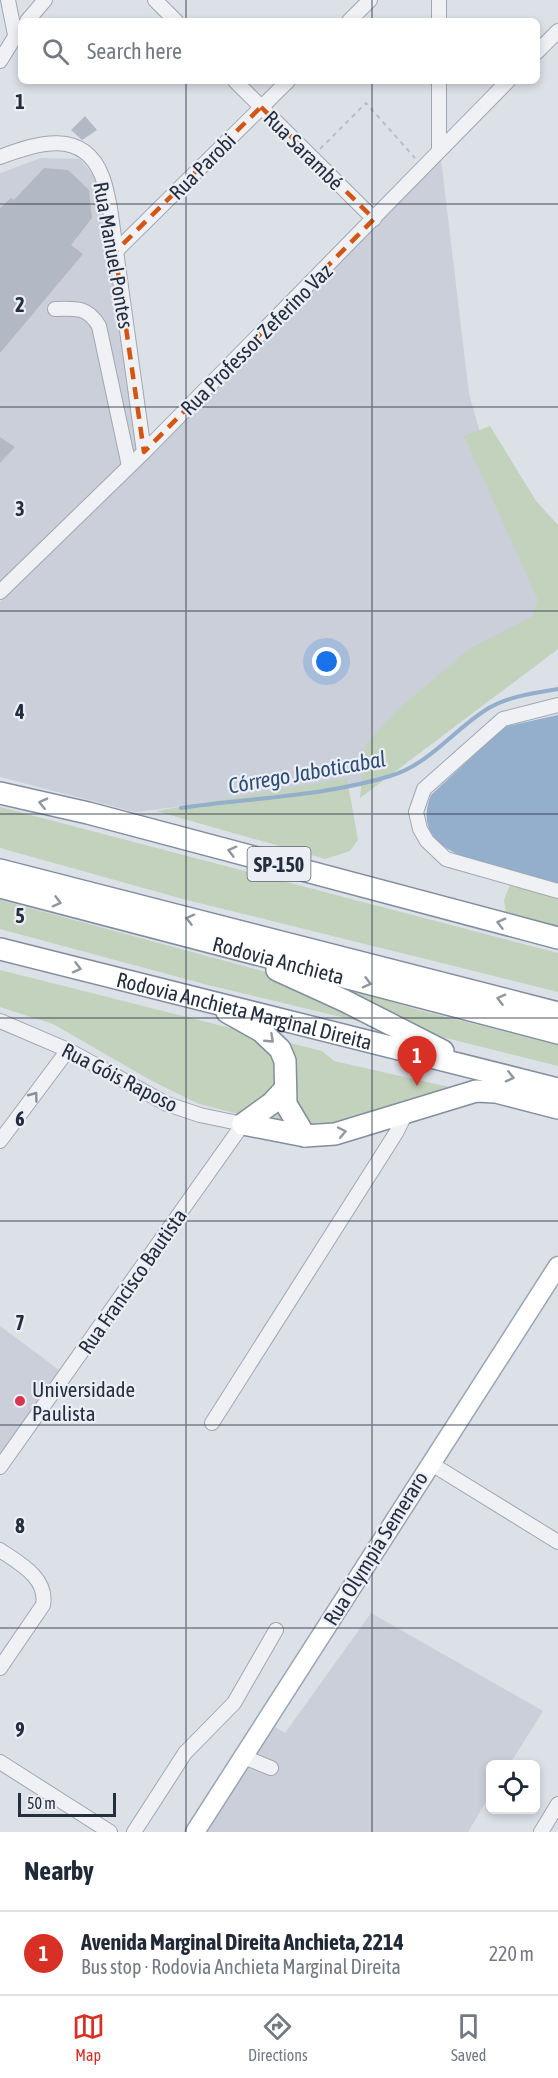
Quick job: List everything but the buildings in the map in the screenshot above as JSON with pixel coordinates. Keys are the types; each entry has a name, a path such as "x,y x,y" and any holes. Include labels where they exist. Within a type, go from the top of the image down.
{"highway":[{"name":"SP-150","path":"0,793 88,813 558,938"},
{"name":"Rodovia Anchieta","path":"0,870 558,1013"},
{"name":"Rodovia Anchieta","path":"0,887 558,1033"},
{"path":"207,941 313,985 478,1069"},
{"name":"Rodovia Anchieta Marginal Direita","path":"0,949 558,1089"},
{"path":"202,999 270,1037 280,1049 285,1061 285,1089 290,1113 305,1136"},
{"path":"243,1124 272,1103 285,1089"},
{"path":"243,1124 305,1136 335,1134 405,1115 476,1091 496,1092 558,1108"}],"main road":[{"name":"Rua Olympia Semeraro","path":"195,1832 429,1463 558,1266"}],"street":[{"path":"0,61 18,31 8,0"},
{"path":"30,18 45,0"},
{"path":"155,0 173,18"},
{"path":"352,18 370,0"},
{"path":"439,0 439,18"},
{"path":"540,49 558,31"},
{"name":"Rua Sarambé","path":"238,84 374,219"},
{"name":"Rua Parobi","path":"115,252 285,84"},
{"path":"439,84 439,151"},
{"name":"Rua Professor Zeferino Vaz","path":"0,592 144,452 505,84"},
{"name":"Rua Manuel Pontes","path":"0,157 38,146 65,142 83,151 102,175 110,208 144,452"},
{"path":"55,309 79,308 92,314 99,326 129,466"},
{"path":"558,705 518,713 498,723 424,789 416,812 420,829 427,841 446,859 558,891"},
{"name":"Rua Góis Raposo","path":"0,1020 68,1050 167,1104 200,1115 243,1124"},
{"path":"0,1141 68,1050"},
{"path":"212,1423 396,1133 405,1115"},
{"name":"Rua Francisco Bautista","path":"0,1467 243,1124"},
{"path":"429,1463 558,1542"},
{"path":"0,1550 35,1576 43,1587 45,1598 43,1605 0,1668"},
{"path":"134,1832 185,1753 234,1703 276,1630"},
{"path":"244,1757 271,1768"},
{"path":"0,1762 110,1832"},
{"path":"541,1832 558,1804"}],"path":[{"path":"312,158 366,103 423,167"}],"highlighted area":[{"path":"261,107 374,219 144,452 115,252"}],"shaded area":[{"path":"41,158 80,159 98,181 105,200 141,447 0,583 0,173"},
{"path":"441,159 469,394 492,474 558,606 364,784 135,812 0,777 0,602"},
{"name":"Universidade Paulista","path":"0,1326 59,1370 0,1461"},
{"path":"371,1613 543,1711 512,1760 486,1760 486,1802 468,1832 198,1832 268,1723 285,1733"}],"green space":[{"path":"490,426 536,501 558,525 558,649 360,798 365,746 395,712 469,649 533,616 538,600 464,436"},
{"path":"347,778 358,840 350,851 325,859 156,811"},
{"path":"0,807 558,953 558,992 183,899 0,848"},
{"path":"510,885 558,899 558,928 506,914 504,900"},
{"path":"0,900 277,975 387,1028 208,985 0,929"},
{"path":"0,970 322,1051 334,1061 449,1087 404,1104 337,1123 282,1125 199,1104 152,1081 53,1024 0,1007"},
{"path":"314,978 422,1011 558,1045 558,1066 426,1033"}],"water":[{"path":"558,715 558,884 456,854 434,837 428,826 427,812 431,795 504,727"}],"waterway":[{"name":"Córrego Jaboticabal","path":"181,808 314,792 366,783 390,776 404,771 428,756 472,719 492,706 520,696 558,689"}],"place":[{"name":"Avenida Marginal Direita Anchieta, 2214","path":"417,1086"},
{"name":"Universidade Paulista","path":"20,1401"}]}
